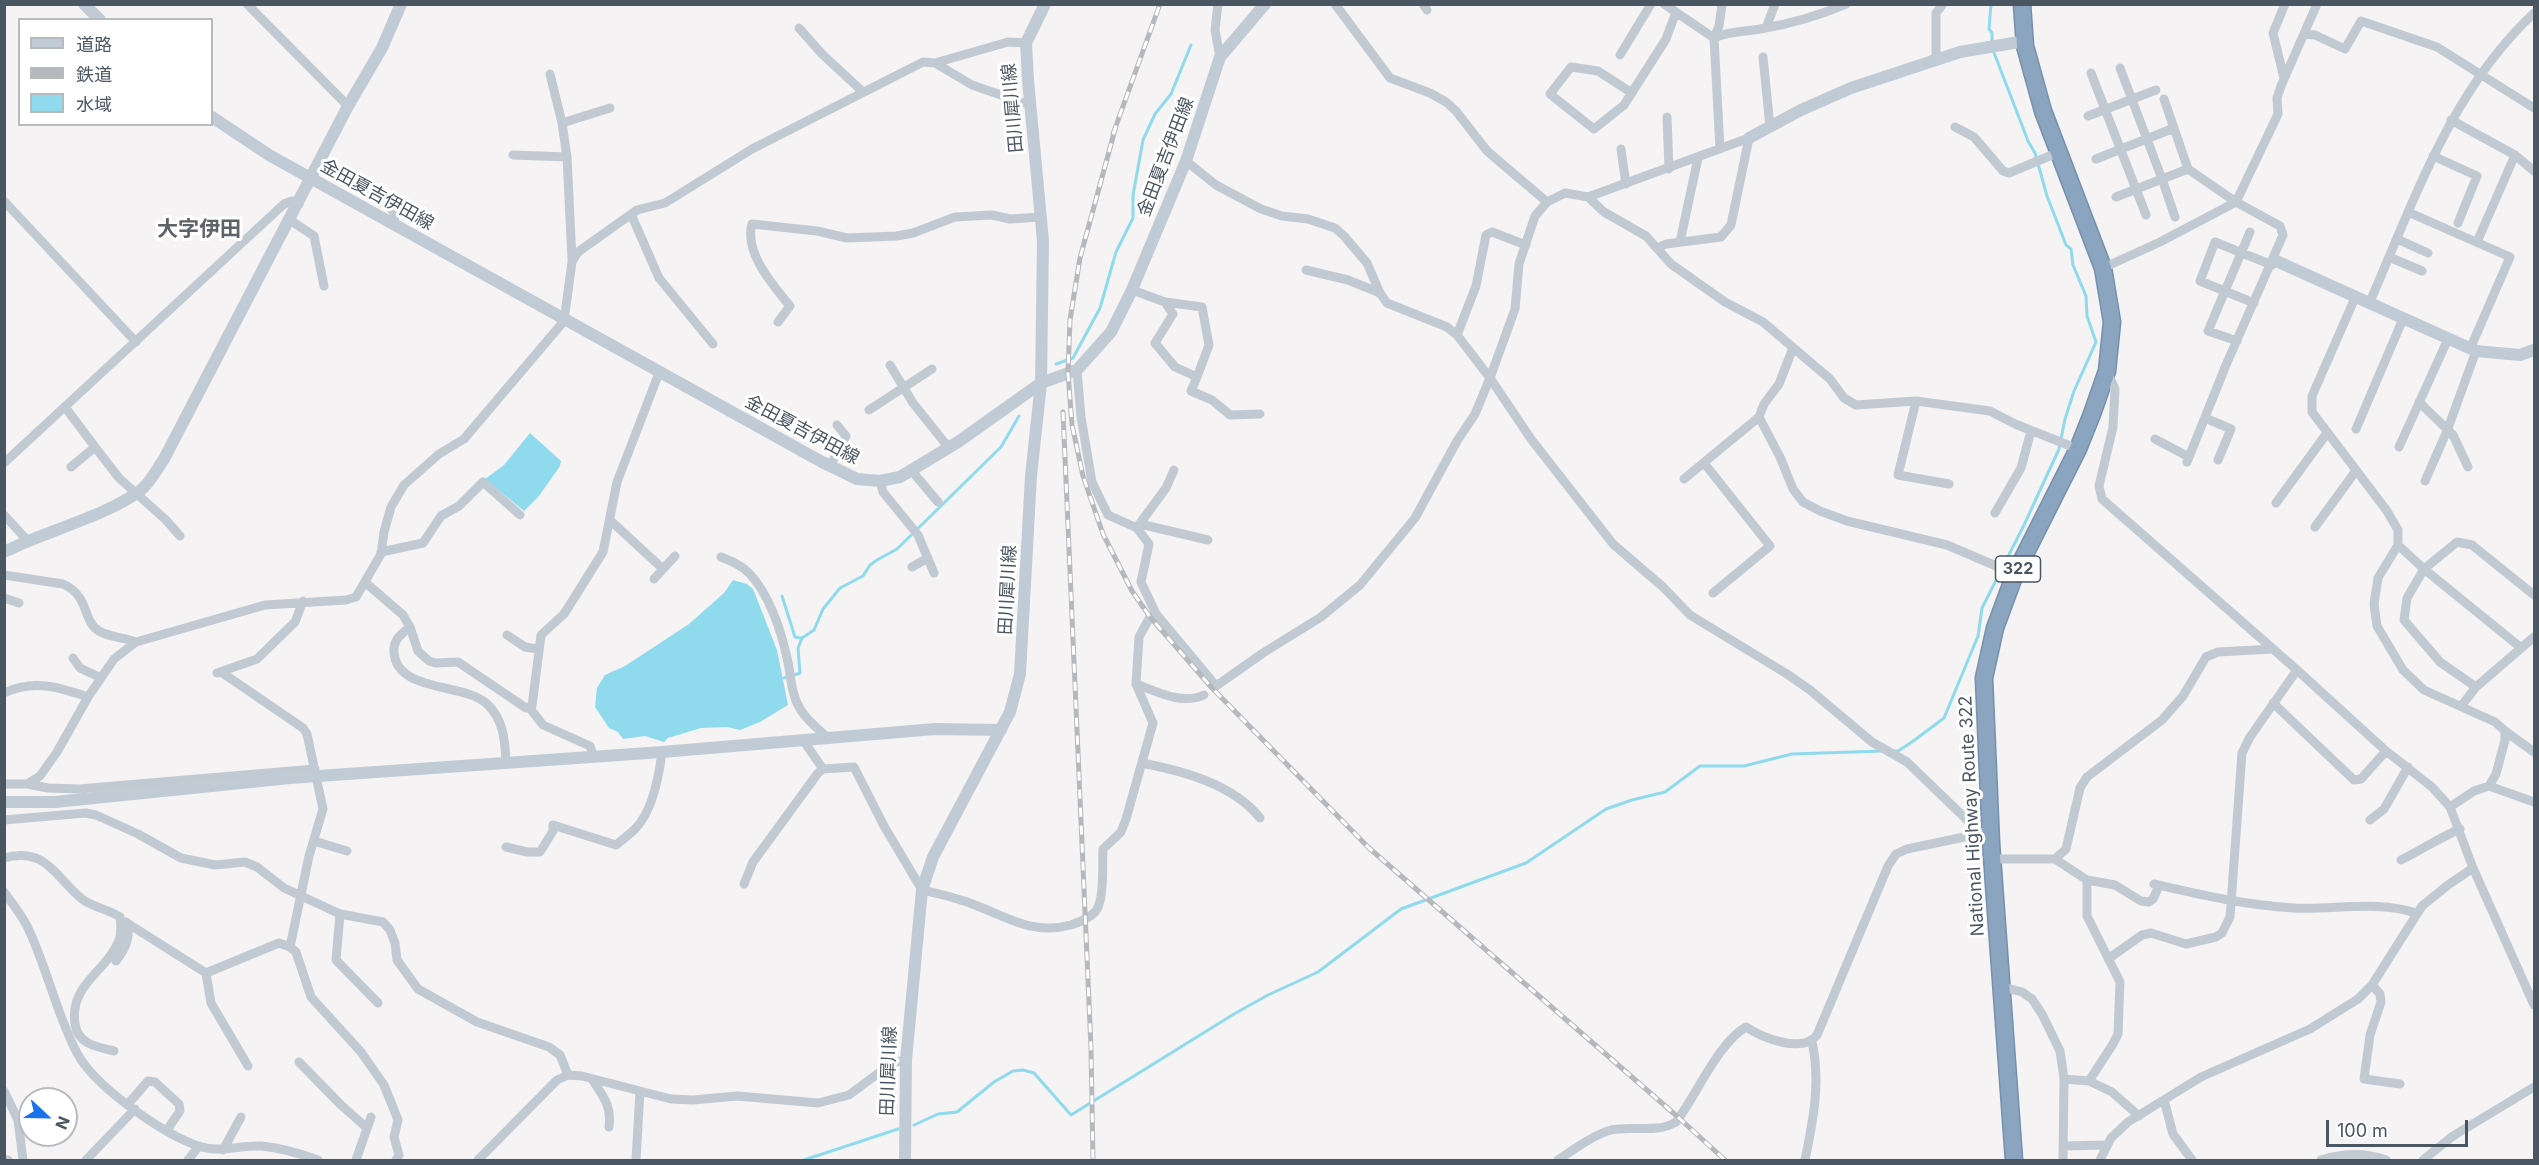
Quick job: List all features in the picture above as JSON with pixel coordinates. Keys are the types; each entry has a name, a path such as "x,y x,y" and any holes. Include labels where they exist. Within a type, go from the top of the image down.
{"highway":[{"name":"National Highway Route 322","path":"2014,1161 1992,851 1984,678 2010,572 2107,371 2112,322 2103,268 2043,111 2025,41 2022,4"}],"main road":[{"path":"84,4 98,18"},
{"path":"4,552 27,540 106,509 142,489 164,459 312,179 348,106 382,48 402,4"},
{"name":"田川犀川線","path":"905,1161 906,1060 922,890 933,857 1010,712 1020,675 1031,476 1041,382 1043,241 1026,43 1045,4"},
{"name":"金田夏吉伊田線","path":"213,118 268,155 564,321 830,466 857,479 880,480 900,477 949,448 1041,382 1077,370 1111,332 1132,290 1186,161 1220,57 1242,28 1265,4"},
{"path":"1749,138 1801,110 1851,88 1960,52 2025,41"},
{"path":"2273,262 2473,350 2520,355 2535,350"},
{"path":"4,802 55,802 316,772 594,757 935,729 1001,730"}],"street":[{"path":"247,4 348,106"},
{"path":"1218,4 1215,30 1220,57"},
{"path":"1335,4 1390,78 1430,93 1446,102 1456,111 1487,151 1548,202"},
{"path":"1620,55 1651,4"},
{"path":"1665,4 1714,38"},
{"path":"1720,149 1714,38 1719,26 1722,4"},
{"path":"1766,28 1775,4"},
{"path":"1714,38 1724,33 1796,22 1846,4"},
{"path":"1936,60 1936,13 1943,4"},
{"path":"2284,78 2273,33 2285,4"},
{"path":"2103,268 2160,242 2236,202 2278,114 2277,98 2284,78 2318,4"},
{"path":"1632,93 1598,71 1571,67 1550,94 1594,129 1624,105 1632,93 1666,39 1676,12"},
{"path":"2369,304 2408,212 2451,120 2512,34 2535,13"},
{"path":"2304,34 2316,35 2345,49 2361,21 2437,47 2535,108"},
{"path":"799,28 822,54 862,91"},
{"path":"573,262 578,252 637,210 665,203 752,149 862,91 923,62 935,63 1008,42 1026,43"},
{"path":"1763,57 1770,127"},
{"path":"935,63 972,85 1030,105"},
{"path":"2120,68 2175,217"},
{"path":"2091,73 2146,215"},
{"path":"27,784 40,776 49,764 88,697 114,659 136,642 265,605 346,600 356,597 366,583 381,552 391,507 404,485 439,454 464,439 564,321 573,262 567,157 562,123 550,74"},
{"path":"2088,116 2156,90"},
{"path":"2155,439 2188,460 2283,235 2280,226 2236,202 2188,169 2164,99"},
{"path":"562,123 610,108"},
{"path":"1667,117 1669,169"},
{"path":"2451,120 2515,154 2535,171"},
{"path":"1955,127 1974,137 2003,171 2009,172 2059,152"},
{"path":"2096,159 2174,128"},
{"path":"1138,526 1149,544 1141,582 1156,614 1216,686 1321,617 1360,585 1415,518 1457,441 1475,414 1515,309 1519,264 1535,216 1548,202 1565,193 1588,197 1749,138"},
{"path":"1657,248 1680,242 1721,237 1731,225 1749,138"},
{"path":"1621,149 1626,183"},
{"path":"2477,242 2515,154"},
{"path":"513,155 567,157"},
{"path":"2433,156 2477,176 2458,223"},
{"path":"1680,242 1698,158"},
{"path":"1186,161 1216,185 1262,209 1282,216 1308,219 1335,228 1367,263 1387,303 1447,327 1457,335 1490,378 1530,439 1614,544 1663,586 1690,615 1787,674 1880,746 1908,762 1992,851"},
{"path":"318,166 388,206 395,213 393,224"},
{"path":"2116,196 2188,169"},
{"path":"1588,197 1604,212 1647,236 1671,264 1725,302 1763,322 1830,379 1844,398 1856,405 1916,401 1990,411 2072,447"},
{"path":"4,201 136,342"},
{"path":"4,464 284,204 292,201 298,204"},
{"path":"2408,212 2510,257 2473,350 2447,431 2425,481"},
{"path":"631,214 659,278 713,344"},
{"path":"778,322 790,306 764,273 749,236 752,225 817,231 847,238 913,233 955,217 992,215 1010,219 1041,217"},
{"path":"291,219 314,236 324,286"},
{"path":"1457,335 1476,286 1486,235 1492,232 1526,244"},
{"path":"2237,341 2208,331 2250,232"},
{"path":"2397,239 2428,253"},
{"path":"2254,303 2200,281 2215,242 2273,262"},
{"path":"2389,257 2421,271"},
{"path":"1306,270 1348,280 1380,293"},
{"path":"1132,290 1165,302 1202,307 1209,345 1191,392 1212,400 1230,415 1260,414"},
{"path":"2355,298 2312,396 2312,412 2398,530 2398,545 2378,578 2374,604 2377,626 2403,670 2424,690 2462,705 2495,722 2535,752"},
{"path":"1165,302 1173,314 1155,343 1175,367 1197,377"},
{"path":"2356,429 2403,319"},
{"path":"2400,447 2448,339"},
{"path":"1684,479 1759,417 1764,404 1779,384 1793,348"},
{"path":"890,365 913,403 949,448"},
{"path":"869,410 932,369"},
{"path":"1077,370 1081,417 1092,482 1108,515 1138,526 1208,540"},
{"path":"2107,371 2115,389 2113,427 2099,486 2102,500 2386,751 2432,787 2450,807 2473,868 2535,1005"},
{"path":"529,707 532,706 541,635 564,614 603,552 617,482 659,373"},
{"path":"1916,401 1898,475 1949,483"},
{"path":"2419,402 2453,435 2468,467"},
{"path":"65,407 95,447 135,493 166,520 180,536"},
{"path":"1759,417 1780,457 1793,489 1803,502 1847,521 1947,545 2010,572"},
{"path":"2205,418 2231,429 2218,460"},
{"path":"830,466 846,436 837,425"},
{"path":"1995,513 2021,468 2031,430"},
{"path":"2276,503 2327,433"},
{"path":"71,467 95,447"},
{"path":"1704,463 1770,546 1713,593"},
{"path":"911,470 938,502"},
{"path":"1138,526 1166,488 1174,470"},
{"path":"2315,527 2355,472"},
{"path":"880,480 883,492 918,535 934,573"},
{"path":"381,552 423,543 441,516 459,506 483,482 520,515"},
{"path":"4,515 27,540"},
{"path":"611,521 663,569"},
{"path":"2476,687 2440,662 2404,620 2407,598 2424,569 2457,542 2472,545 2535,595"},
{"path":"2398,545 2520,647"},
{"path":"654,579 675,556"},
{"path":"721,557 743,568 757,583 775,621 787,655 798,706 828,738"},
{"path":"912,567 928,558"},
{"path":"4,575 63,584 71,588 80,596 93,624 99,631 136,642"},
{"path":"366,583 403,615 411,627 418,651 429,661 458,662 526,708 529,707 543,725 590,746 594,757"},
{"path":"4,598 19,603"},
{"path":"290,947 300,896 323,809 307,734 303,728 219,673 257,659 295,622 303,602"},
{"path":"744,884 753,862 818,773 823,770 854,766 884,826 922,890 972,904 1039,928 1058,929 1080,923 1096,911 1101,890 1103,849 1121,831 1153,723 1136,684 1139,637 1150,617 1156,614"},
{"path":"411,627 399,636 393,647 394,657 402,672 412,679 475,696 488,704 505,732 506,763"},
{"path":"507,635 525,647 538,648"},
{"path":"2462,705 2476,687 2520,647 2535,637"},
{"path":"2055,860 2066,849 2080,788 2088,777 2162,720 2183,696 2206,657 2218,652 2273,649"},
{"path":"73,658 80,668 101,678"},
{"path":"2108,959 2142,935 2151,933 2186,944 2216,937 2226,927 2230,917 2242,753 2250,737 2297,670"},
{"path":"4,693 22,686 39,684 88,697"},
{"path":"1136,684 1177,698 1193,700 1204,695"},
{"path":"2273,703 2354,780 2361,779 2386,751"},
{"path":"2489,786 2496,774 2505,731"},
{"path":"802,740 823,770"},
{"path":"506,847 527,852 540,852 553,831 553,825 616,845 636,828 646,811 659,776 662,752"},
{"path":"1142,763 1192,776 1218,788 1250,805 1260,818"},
{"path":"2370,820 2384,809 2408,767"},
{"path":"4,784 79,789 316,772"},
{"path":"2450,807 2474,791 2489,786 2535,802"},
{"path":"4,820 86,813 96,815 138,834 181,858 215,865 245,862 257,867 284,888 340,914 383,922 390,930 395,943 397,960 418,989 477,1022 549,1047 560,1055 568,1075"},
{"path":"2402,860 2436,839 2460,829"},
{"path":"1558,1161 1611,1130 1666,1128 1676,1122 1723,1050 1739,1031 1746,1027 1765,1039 1803,1044 1812,1042 1817,1035 1888,866 1896,854 1930,843 1974,835 1992,851 2055,860 2087,880 2115,885 2141,901 2149,902 2153,899 2157,885 2231,902 2296,908 2398,907 2416,913"},
{"path":"314,841 347,851"},
{"path":"4,858 18,854 33,857 56,870 82,900 124,920 206,973 211,1003 248,1066"},
{"path":"2100,1161 2107,1145 2120,1129 2164,1100 2201,1077 2310,1029 2358,999 2372,985 2416,913 2431,898 2473,868"},
{"path":"2087,880 2087,916 2120,982 2118,1034 2089,1081"},
{"path":"4,892 27,925 78,1054 93,1075 167,1130 199,1146 223,1149 260,1146 291,1150 318,1161"},
{"path":"340,914 336,960 378,1004"},
{"path":"116,961 128,942 129,931 124,920"},
{"path":"63,1017 119,940 124,920"},
{"path":"206,973 279,943 296,952 311,997 361,1052 384,1085 398,1120 394,1137 399,1155 396,1161"},
{"path":"2372,985 2380,994 2381,1002 2370,1035 2364,1079 2400,1084"},
{"path":"2003,987 2022,992 2032,999 2060,1051 2064,1079 2063,1161"},
{"path":"75,1003 76,1031 84,1042 114,1051"},
{"path":"1805,1161 1817,1088 1812,1042"},
{"path":"478,1161 557,1080 568,1075 671,1099 761,1097 800,1103 818,1103 849,1095 892,1063 906,1060"},
{"path":"299,1062 340,1105 367,1128"},
{"path":"592,1079 608,1104 611,1113 609,1127"},
{"path":"2064,1079 2089,1081 2112,1092 2139,1116"},
{"path":"86,1161 132,1106 148,1082 155,1082 179,1104 180,1112 167,1130"},
{"path":"2423,1161 2453,1136 2535,1087"},
{"path":"4,1091 18,1120 23,1161"},
{"path":"636,1161 640,1091"},
{"path":"2164,1100 2173,1134 2192,1161"},
{"path":"223,1149 241,1117"},
{"path":"356,1161 371,1117"},
{"path":"2063,1146 2107,1145"},
{"path":"188,1161 199,1146"},
{"path":"2320,1161 2332,1156 2365,1154 2385,1161"}],"water":[{"path":"530,433 561,461 560,466 539,496 524,511 485,479 504,465"},
{"path":"733,580 747,584 753,589 777,650 788,705 760,722 740,730 727,727 701,728 668,738 664,742 645,736 623,739 618,732 609,728 595,707 597,688 605,675 625,666 689,624 724,593"}],"waterway":[{"path":"1991,4 1989,29 1992,33 1992,43"},
{"path":"1056,364 1073,358 1100,308 1116,252 1133,218 1133,195 1143,140 1155,114 1171,94 1191,45"},
{"path":"1893,751 1898,751 1912,742 1944,718 1978,636 1982,608 2059,449 2074,391 2096,342 2087,316 2086,296 2073,265 2071,249 2066,245 2047,196 2035,153 2028,141 1993,50"},
{"path":"784,678 800,673 798,648 802,638 814,630 823,609 840,588 863,576 870,565 897,549 1001,447 1019,416"},
{"path":"782,596 795,637 801,638"},
{"path":"914,1125 938,1114 957,1112 994,1082 1013,1071 1023,1070 1034,1073 1071,1115 1234,1014 1318,972 1401,909 1526,863 1606,809 1665,792 1700,766 1744,766 1792,754 1883,751"},
{"path":"804,1160 898,1129"}],"railway":[{"path":"1113,134 1160,4"},
{"path":"1116,126 1080,258 1070,320 1068,373 1072,425 1083,476 1103,534 1132,591 1150,617 1212,688 1369,848 1725,1160"},
{"path":"1063,412 1091,1048 1093,1160"}],"district":[{"name":"大字伊田","path":"199,230"}]}
